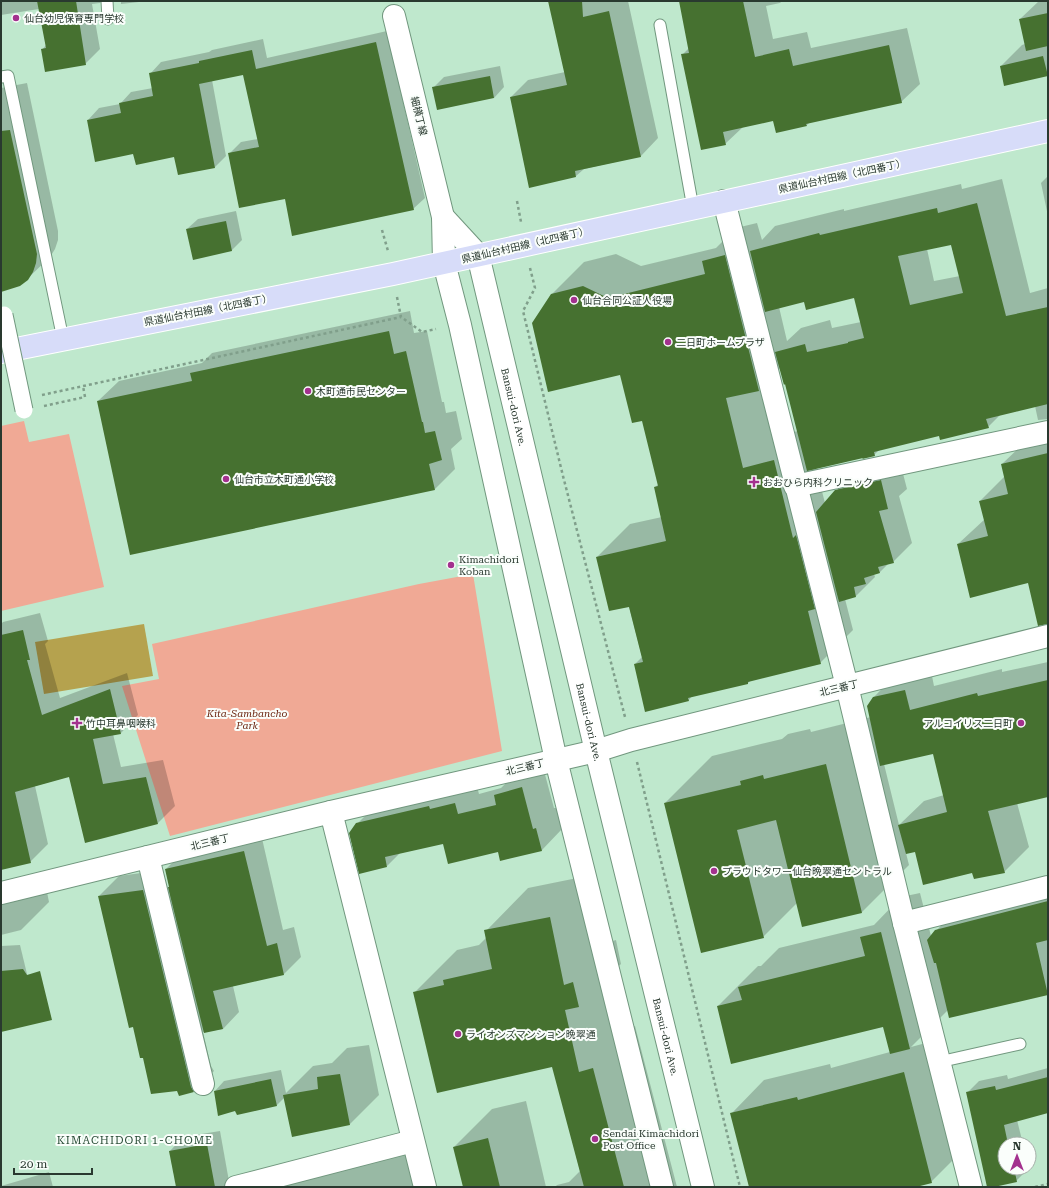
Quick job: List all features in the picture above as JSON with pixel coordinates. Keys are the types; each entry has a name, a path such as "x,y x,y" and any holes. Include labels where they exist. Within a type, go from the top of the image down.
{"main road":[{"name":"県道仙台村田線（北四番丁）","path":"1,352 444,263 1048,131"}],"street":[{"name":"細横丁線","path":"394,16 443,217 444,263"},
{"path":"724,202 847,686 904,923 971,1187"},
{"path":"443,217 478,255"},
{"name":"Bansui-dori Ave.","path":"478,255 596,751 703,1187"},
{"path":"444,263 460,325 556,760 662,1187"},
{"path":"4,315 24,410"},
{"path":"795,486 1048,432"},
{"name":"北三番丁","path":"1,893 331,812 596,751 631,740 1048,636"},
{"path":"331,812 425,1187"},
{"path":"148,857 203,1084"},
{"path":"904,923 1048,887"},
{"path":"236,1187 413,1141"}],"lane":[{"path":"107,1 108,19"},
{"path":"660,25 693,208"},
{"path":"1,77 8,76 63,339"},
{"path":"939,1062 1020,1044"}],"path":[{"path":"523,311 535,288"},
{"path":"38,396 401,317 422,332"},
{"path":"24,410 85,397 83,386"},
{"path":"1035,1187 1048,1184"}],"green space":[{"path":"24,421 29,442 69,434 104,587 1,611 1,426"},
{"name":"Kita-Sambancho Park","path":"473,574 502,751 170,836 122,686 159,679 152,644 419,584"}],"shaded area":[{"path":"144,624 153,676 44,694 35,642"}],"building":[{"path":"37,1 76,1 86,65 45,72 41,49 46,48"},
{"path":"548,1 582,1 583,17 609,11 641,157 575,171 576,177 529,188 510,97 567,85"},
{"path":"679,1 743,1 755,57 789,49 793,66 889,45 902,103 806,124 807,126 776,133 773,121 723,132 726,145 701,150 681,54 689,53"},
{"path":"1048,13 1048,46 1026,51 1019,19"},
{"path":"376,42 414,210 292,236 285,199 239,208 228,153 259,147 243,75 199,84 215,168 178,175 174,157 136,165 133,154 95,162 87,120 121,113 119,103 153,96 149,73 252,50 256,69"},
{"path":"1043,56 1048,76 1004,86 1000,66"},
{"path":"490,76 494,98 437,110 432,87"},
{"path":"10,130 37,254 33,272 28,280 20,286 1,292 1,131"},
{"path":"977,203 1006,316 1048,307 1048,404 986,419 989,428 940,440 939,436 874,452 875,456 807,471 785,384 784,385 775,352 805,344 807,352 864,338 854,298 806,310 804,302 765,312 750,251 819,233 820,235 937,208 938,213","holes":["951,245 963,293 910,305 898,256"]},
{"path":"226,221 232,251 193,260 186,229"},
{"path":"725,255 759,391 726,398 743,468 774,460 793,538 796,535 815,609 808,611 821,664 748,682 748,684 688,698 689,701 645,712 634,664 643,662 629,607 609,611 596,557 666,541 654,487 658,486 642,421 632,423 620,375 548,392 532,323 551,294 583,286 608,298 705,274 702,261"},
{"path":"389,331 394,354 406,351 425,433 435,431 442,460 429,464 435,490 130,555 97,401 192,381 190,373"},
{"path":"1048,453 1048,624 1038,626 1028,583 970,598 957,544 988,536 979,501 1008,494 1001,464"},
{"path":"881,480 888,509 879,511 894,563 878,567 880,573 864,578 866,584 854,587 856,597 839,602 816,512 835,490"},
{"path":"23,630 30,660 27,660 42,715 110,689 121,734 93,739 103,784 146,777 158,824 85,843 69,777 15,792 31,863 1,870 1,635"},
{"path":"1048,680 1048,797 988,811 1005,873 974,879 972,873 923,885 915,852 906,854 898,825 947,812 933,754 880,766 867,706 873,697 905,690 910,710 977,693 978,696"},
{"name":"プラウドタワー仙台晩翠通セントラル","path":"826,764 862,913 802,927 776,820 737,830 764,938 701,953 664,803 741,785 740,781 763,775 764,779"},
{"path":"522,787 533,829 536,828 542,851 500,861 498,852 448,864 443,844 385,857 387,867 359,874 349,833 356,823 429,806 430,809 455,803 458,814 496,805 494,795"},
{"path":"244,851 267,946 277,943 284,975 213,991 223,1029 204,1033 168,887 165,869"},
{"path":"143,890 191,1087 194,1092 179,1096 177,1091 151,1094 143,1058 140,1058 133,1027 129,1028 98,896"},
{"path":"1048,901 1048,940 1036,943 1048,995 949,1018 936,963 934,963 927,940 935,930"},
{"path":"550,917 564,985 573,982 579,1007 565,1010 579,1072 593,1068 624,1187 584,1187 552,1067 437,1093 413,992 444,985 443,980 492,969 484,930"},
{"path":"881,932 910,1049 890,1054 883,1027 731,1064 717,1006 742,1000 738,987 865,956 860,937"},
{"path":"23,969 27,975 40,971 52,1020 1,1032 1,971"},
{"path":"904,1072 932,1183 916,1187 749,1187 730,1113 797,1097 798,1100"},
{"path":"340,1074 350,1125 292,1137 283,1095 318,1089 317,1077"},
{"path":"1048,1077 1048,1113 1004,1125 1006,1136 997,1136 997,1176 1016,1176 1017,1182 987,1187 966,1092 995,1086 996,1090"},
{"path":"271,1079 277,1106 237,1115 235,1111 218,1116 214,1091"},
{"path":"488,1138 500,1187 463,1187 453,1147"},
{"path":"207,1144 215,1187 176,1187 169,1151"}],"place":[{"name":"仙台幼児保育専門学校","path":"16,18"},
{"name":"仙台合同公証人役場","path":"574,300"},
{"name":"二日町ホームプラザ","path":"668,342"},
{"name":"木町通市民センター","path":"308,391"},
{"name":"仙台市立木町通小学校","path":"226,479"},
{"name":"おおひら内科クリニック","path":"754,482"},
{"name":"Kimachidori Koban","path":"451,565"},
{"name":"竹中耳鼻咽喉科","path":"77,723"},
{"name":"アルコイリス二日町","path":"1021,723"},
{"name":"プラウドタワー仙台晩翠通セントラル","path":"714,871"},
{"name":"ライオンズマンション晩翠通","path":"458,1034"},
{"name":"Sendai Kimachidori Post Office","path":"595,1139"}],"district":[{"name":"KIMACHIDORI 1-CHOME","path":"135,1140"}]}
